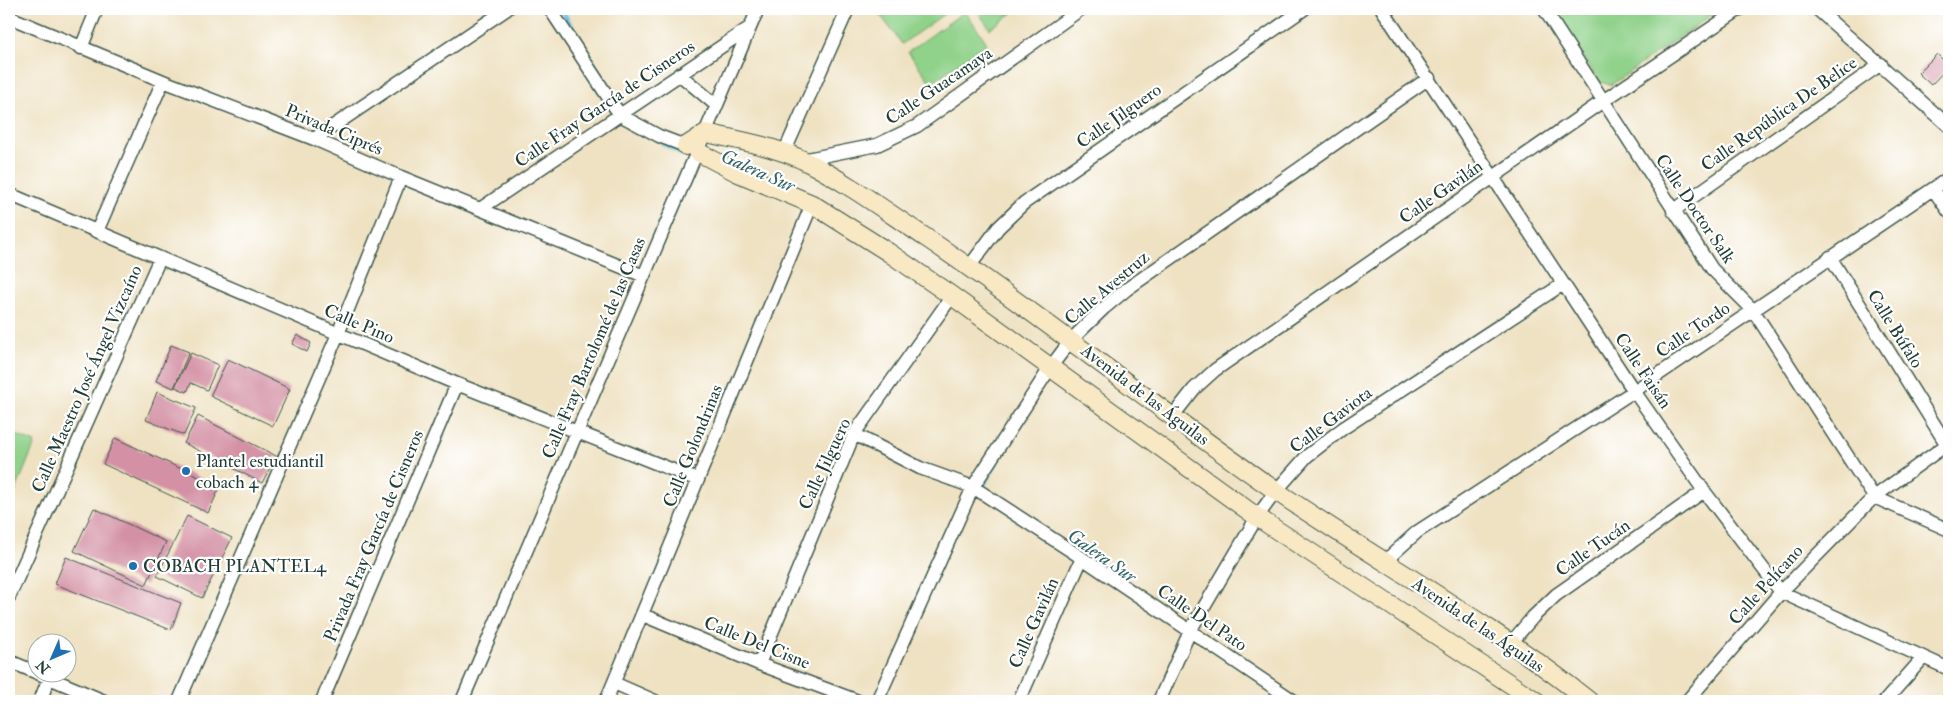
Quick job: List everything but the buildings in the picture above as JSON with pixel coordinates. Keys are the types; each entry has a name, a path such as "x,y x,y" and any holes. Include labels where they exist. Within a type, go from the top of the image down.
{"street":[{"path":"81,48 97,9"},
{"path":"314,139 508,9"},
{"path":"550,9 620,115 659,136 692,149 706,133 716,105 758,9"},
{"path":"784,153 848,9"},
{"name":"Calle Guacamaya","path":"802,160 877,145 917,126 1081,9"},
{"name":"Calle Jilguero","path":"969,267 998,228 1024,203 1304,9"},
{"name":"Calle Faisán","path":"1382,9 1634,391 1704,490 1781,592 1949,669"},
{"name":"Calle Doctor Salk","path":"1544,9 1712,270 1754,310 1874,497"},
{"name":"Calle Gavilán","path":"1172,417 1194,389 1215,370 1603,101 1740,9"},
{"path":"1817,9 1949,126"},
{"name":"Privada Ciprés","path":"9,17 163,82 314,139 401,177 644,276"},
{"name":"Calle Fray García de Cisneros","path":"480,209 749,28"},
{"name":"Calle República De Belice","path":"1673,211 1881,64"},
{"path":"679,74 716,105"},
{"name":"Calle Avestruz","path":"877,701 973,488 1050,368 1071,340 1127,289 1429,78"},
{"path":"97,231 163,82"},
{"name":"Avenida de las Águilas","path":"706,133 756,144 784,153 802,160 841,181 969,267 1071,340 1172,417 1276,491 1510,644 1589,701"},
{"name":"Avenida de las Águilas","path":"692,149 736,172 812,204 888,252 1257,516 1536,701"},
{"name":"Calle Fray Bartolomé de las Casas","path":"462,701 644,276 692,149"},
{"path":"179,701 338,334 401,177"},
{"name":"Calle Tordo","path":"1384,562 1418,532 1634,391 1949,178"},
{"path":"1933,188 1949,212"},
{"name":"Calle Pino","path":"9,194 457,384 698,480"},
{"name":"Calle Golondrinas","path":"606,701 812,204"},
{"name":"Calle Búfalo","path":"1830,257 1948,444"},
{"name":"Calle Maestro José Ángel Vizcaíno","path":"9,597 160,258"},
{"name":"Calle Gaviota","path":"1159,701 1190,632 1257,516 1307,456 1342,429 1564,284"},
{"name":"Calle Jilguero","path":"759,664 854,434 952,296"},
{"name":"Privada Fray García de Cisneros","path":"322,701 457,384"},
{"name":"Calle Del Pato","path":"854,434 920,468 973,488 1082,558 1294,701"},
{"name":"Calle Pelícano","path":"1687,701 1781,592 1874,497 1948,444"},
{"name":"Calle Tucán","path":"1510,644 1533,617 1556,595 1704,490"},
{"path":"1874,497 1949,530"},
{"name":"Calle Gavilán","path":"1019,701 1082,558"},
{"name":"Calle Del Cisne","path":"643,615 759,664 858,701"},
{"path":"1885,701 1923,658"},
{"path":"9,661 28,669"},
{"path":"40,701 47,682"},
{"path":"59,682 104,701"},
{"path":"614,683 655,701"}],"green space":[{"path":"885,9 951,9 902,44 879,13"},
{"path":"976,9 1018,9 990,29"},
{"path":"1550,9 1720,9 1611,85 1600,82"},
{"path":"965,11 987,43 931,83 908,52"},
{"path":"9,432 35,443 9,507"}],"waterway":[{"name":"Galera Sur","path":"561,9 601,76"},
{"name":"Galera Sur","path":"663,143 682,154"},
{"name":"Galera Sur","path":"982,491 981,489 995,464"}],"place":[{"name":"Plantel estudiantil cobach 4","path":"186,471"},
{"name":"COBACH PLANTEL4","path":"133,566"}]}
